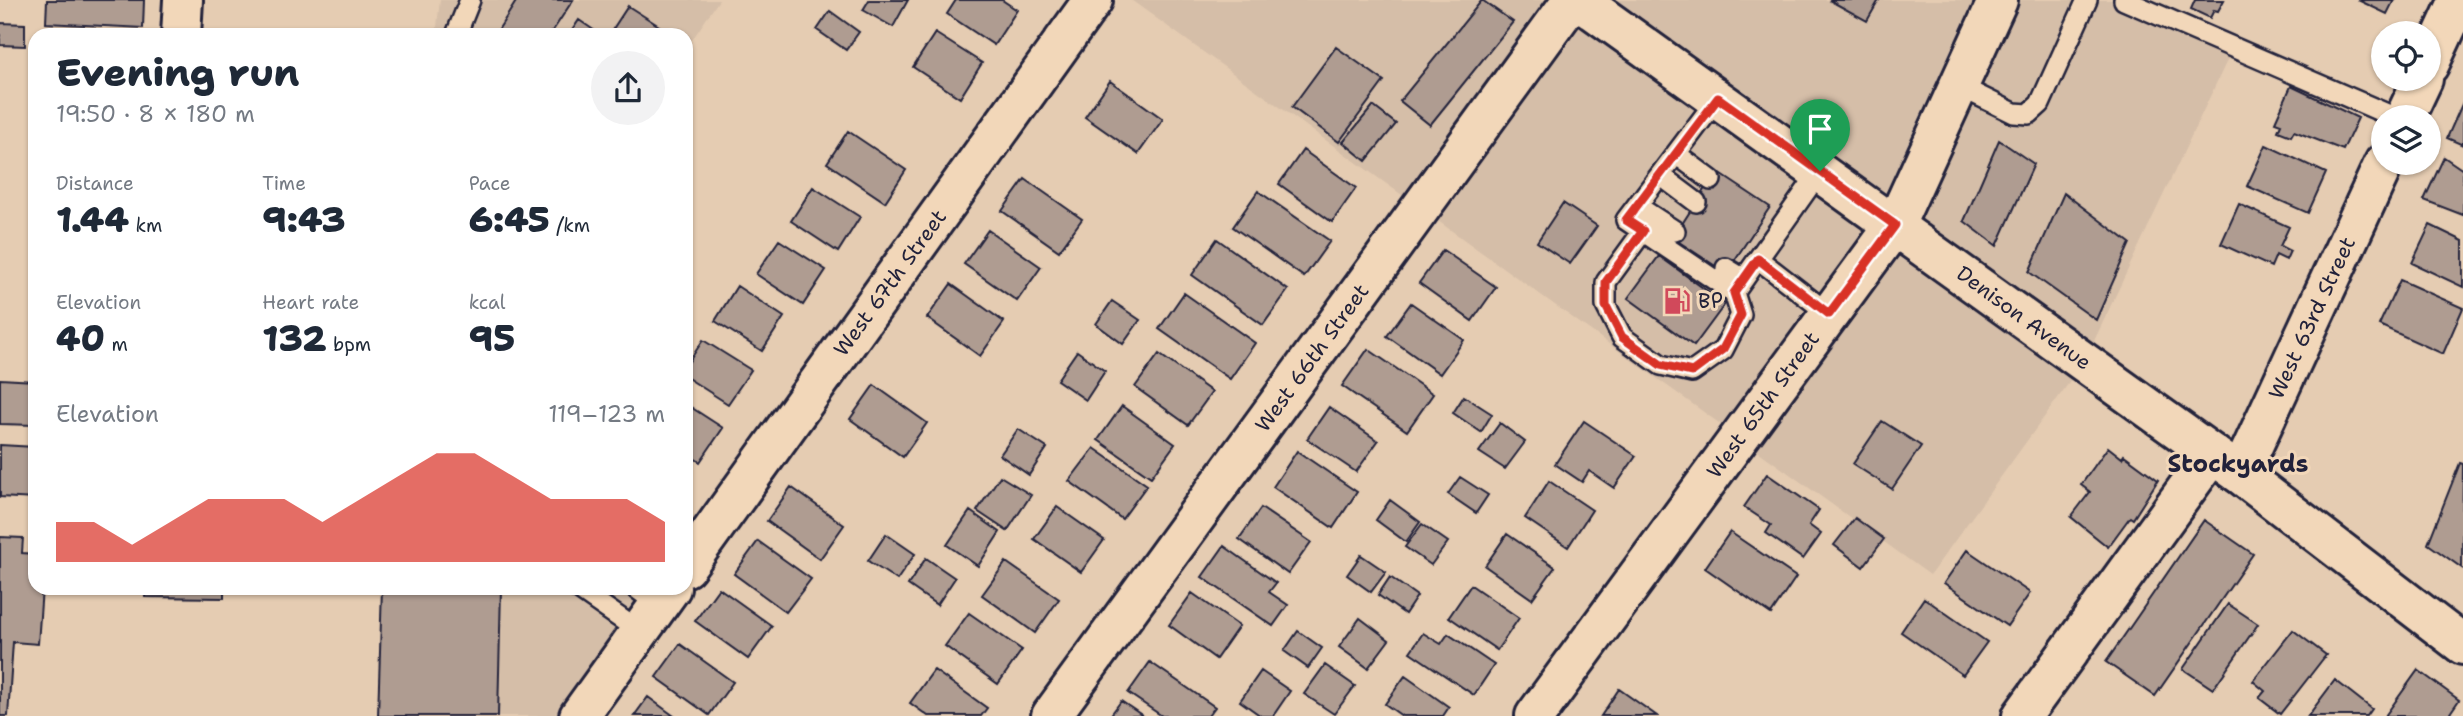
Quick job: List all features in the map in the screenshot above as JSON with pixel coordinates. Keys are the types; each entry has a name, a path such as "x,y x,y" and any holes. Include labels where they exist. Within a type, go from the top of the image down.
{"street":[{"path":"181,28 183,0"},
{"name":"West 67th Street","path":"693,557 1093,0"},
{"name":"West 66th Street","path":"1051,716 1572,0"},
{"name":"Denison Avenue","path":"1579,0 2226,464 2463,645"},
{"name":"West 65th Street","path":"1535,716 1895,225 1998,0"},
{"path":"2441,39 2459,0"},
{"name":"West 63rd Street","path":"2022,716 2226,464 2378,175"},
{"path":"579,716 651,603"}],"lane":[{"path":"459,28 470,0"},
{"path":"1959,86 2014,113 2029,114 2040,104 2087,0"},
{"path":"2124,0 2371,107"},
{"path":"1718,98 1626,220 1739,286"},
{"path":"1676,154 1711,180"},
{"path":"1739,286 1760,256 1772,225 1820,171"},
{"path":"1660,175 1696,202"},
{"path":"1637,206 1675,231"},
{"path":"1643,231 1606,282 1606,306 1622,337 1661,365 1692,372 1723,349 1741,315 1739,286 1726,268"},
{"path":"1746,241 1829,314"},
{"path":"612,595 651,603"}],"shaded area":[{"path":"440,0 719,0 693,39 693,28 437,28"},
{"path":"1131,0 2124,0 2233,48 2084,362 1930,575"},
{"path":"398,595 666,595 579,716 392,716"}],"building":[{"path":"47,0 144,0 143,28 46,23"},
{"path":"517,0 573,0 555,28 499,28"},
{"path":"869,0 908,0 893,27 863,10"},
{"path":"956,0 1002,0 1017,10 994,45 947,14"},
{"path":"1482,0 1513,22 1430,125 1400,101"},
{"path":"1829,0 1879,0 1867,21"},
{"path":"2195,0 2224,0 2210,18 2191,9"},
{"path":"2358,0 2394,0 2387,14"},
{"path":"628,6 662,28 614,28"},
{"path":"830,11 859,32 846,50 817,30"},
{"path":"579,20 591,28 574,28"},
{"path":"0,23 25,24 25,46 0,45"},
{"path":"935,33 982,63 960,98 913,67"},
{"path":"1336,47 1384,81 1339,142 1292,107"},
{"path":"1110,81 1163,119 1138,154 1085,117"},
{"path":"2291,86 2358,118 2343,150 2294,131 2291,136 2278,131 2281,124 2275,122"},
{"path":"2463,102 2463,145 2447,138"},
{"path":"1373,106 1396,124 1366,161 1343,142"},
{"path":"848,131 906,170 885,202 827,163"},
{"path":"1999,140 2034,164 1997,246 1964,221"},
{"path":"2266,145 2326,173 2308,213 2247,186"},
{"path":"1303,150 1356,188 1332,222 1279,184"},
{"path":"2444,157 2463,170 2463,215 2424,200 2436,175 2441,175"},
{"path":"1716,171 1770,207 1726,273 1673,238"},
{"path":"1025,179 1082,219 1059,251 1002,211"},
{"path":"813,187 860,217 838,252 791,221"},
{"path":"1258,191 1330,241 1304,277 1233,227"},
{"path":"2064,193 2130,243 2096,320 2029,272"},
{"path":"1563,203 1597,226 1570,264 1537,242"},
{"path":"2239,204 2289,227 2280,246 2290,251 2286,260 2276,255 2271,267 2221,244"},
{"path":"2430,225 2463,241 2463,287 2412,263"},
{"path":"988,230 1041,267 1017,301 964,264"},
{"path":"1217,239 1288,290 1263,325 1192,275"},
{"path":"779,240 826,270 803,305 756,274"},
{"path":"1443,250 1496,287 1472,321 1419,283"},
{"name":"BP","path":"1659,256 1725,304 1694,346 1628,298"},
{"path":"2400,280 2463,308 2443,354 2379,325"},
{"path":"951,284 1004,322 980,356 927,318"},
{"path":"737,286 784,317 762,351 715,321"},
{"path":"1184,293 1255,343 1230,379 1159,329"},
{"path":"1112,301 1140,320 1123,344 1096,324"},
{"path":"1411,303 1464,340 1440,374 1387,336"},
{"path":"703,340 751,370 728,404 693,382 693,355"},
{"path":"1368,349 1433,394 1407,431 1342,386"},
{"path":"1077,351 1105,371 1086,400 1057,380"},
{"path":"1159,354 1212,392 1188,425 1135,387"},
{"path":"0,379 28,381 28,425 0,424"},
{"path":"874,385 927,423 903,457 850,419"},
{"path":"1464,396 1492,414 1481,432 1453,413"},
{"path":"1122,406 1175,444 1151,477 1098,440"},
{"path":"1329,407 1378,441 1356,472 1307,439"},
{"path":"693,409 723,428 700,462 693,458"},
{"path":"1584,421 1636,456 1614,488 1589,471 1582,482 1555,464"},
{"path":"1882,421 1921,446 1892,489 1853,464"},
{"path":"1500,423 1525,442 1505,469 1479,452"},
{"path":"1018,429 1047,448 1029,475 1000,455"},
{"path":"0,445 28,447 28,499 0,497"},
{"path":"2108,447 2122,458 2124,455 2158,480 2133,519 2130,517 2108,547 2071,517 2090,492 2081,485"},
{"path":"1094,448 1147,485 1122,519 1069,481"},
{"path":"1297,451 1357,492 1333,528 1273,487"},
{"path":"2460,463 2463,464 2462,568 2428,544"},
{"path":"1767,474 1819,510 1809,525 1821,534 1803,559 1766,533 1771,525 1744,507"},
{"path":"1000,476 1031,495 1007,531 977,511"},
{"path":"1460,477 1488,495 1476,513 1448,494"},
{"path":"1549,481 1592,510 1568,547 1525,518"},
{"path":"791,487 844,525 820,559 767,521"},
{"path":"1390,500 1420,522 1406,542 1376,520"},
{"path":"1057,507 1104,540 1081,572 1034,539"},
{"path":"1261,508 1311,542 1288,574 1239,539"},
{"path":"970,511 1000,532 978,566 947,545"},
{"path":"1855,518 1884,539 1863,567 1834,545"},
{"path":"2204,520 2253,554 2155,696 2106,662"},
{"path":"1422,524 1448,542 1431,565 1405,547"},
{"path":"1730,532 1796,577 1771,614 1705,568"},
{"path":"886,534 915,554 897,580 868,561"},
{"path":"1507,534 1555,567 1532,599 1485,566"},
{"path":"0,537 23,538 22,553 28,553 28,595 42,595 38,644 13,642 8,716 0,716"},
{"path":"758,541 811,579 786,612 734,574"},
{"path":"1224,546 1276,583 1269,592 1288,605 1273,626 1202,577"},
{"path":"1967,550 2030,593 2007,626 1944,583"},
{"path":"1361,555 1386,572 1371,592 1347,575"},
{"path":"926,558 955,578 937,605 908,585"},
{"path":"1006,562 1059,599 1035,633 982,595"},
{"path":"1390,577 1417,596 1405,614 1378,595"},
{"path":"1471,585 1519,618 1497,650 1449,617"},
{"path":"719,588 772,626 748,659 695,621"},
{"path":"1192,593 1239,626 1216,659 1169,625"},
{"path":"145,595 224,595 224,598"},
{"path":"382,595 501,595 498,716 378,716"},
{"path":"1924,598 1987,642 1963,675 1901,632"},
{"path":"2228,604 2258,624 2213,689 2183,669"},
{"path":"969,613 1022,650 998,684 945,646"},
{"path":"1360,618 1389,640 1368,668 1339,647"},
{"path":"2293,630 2326,655 2280,714 2259,698 2265,691 2253,681"},
{"path":"1298,631 1322,648 1308,668 1284,651"},
{"path":"1423,633 1441,644 1448,634 1494,665 1474,695 1410,652"},
{"path":"680,644 733,682 709,715 656,677"},
{"path":"1150,662 1215,707 1208,716 1162,716 1128,693"},
{"path":"1325,665 1355,686 1334,714 1304,694"},
{"path":"934,670 987,708 981,716 928,716 910,703"},
{"path":"2418,670 2459,700 2448,716 2385,716"},
{"path":"1261,671 1290,691 1273,716 1261,716 1240,701"},
{"path":"1405,676 1449,707 1443,716 1402,716 1385,704"},
{"path":"2335,680 2372,709 2367,716 2308,716"},
{"path":"1619,689 1657,716 1601,716"},
{"path":"648,697 674,716 634,716"},
{"path":"1121,701 1143,716 1110,716"}],"place":[{"name":"BP","path":"1677,301"}],"district":[{"name":"Stockyards","path":"2238,464"}],"route":[{"path":"1718,98 1820,171 1895,225 1829,314 1758,259 1734,293 1741,315 1723,349 1692,372 1661,365 1622,337 1606,306 1606,282 1643,231 1626,220 1718,98"}]}
